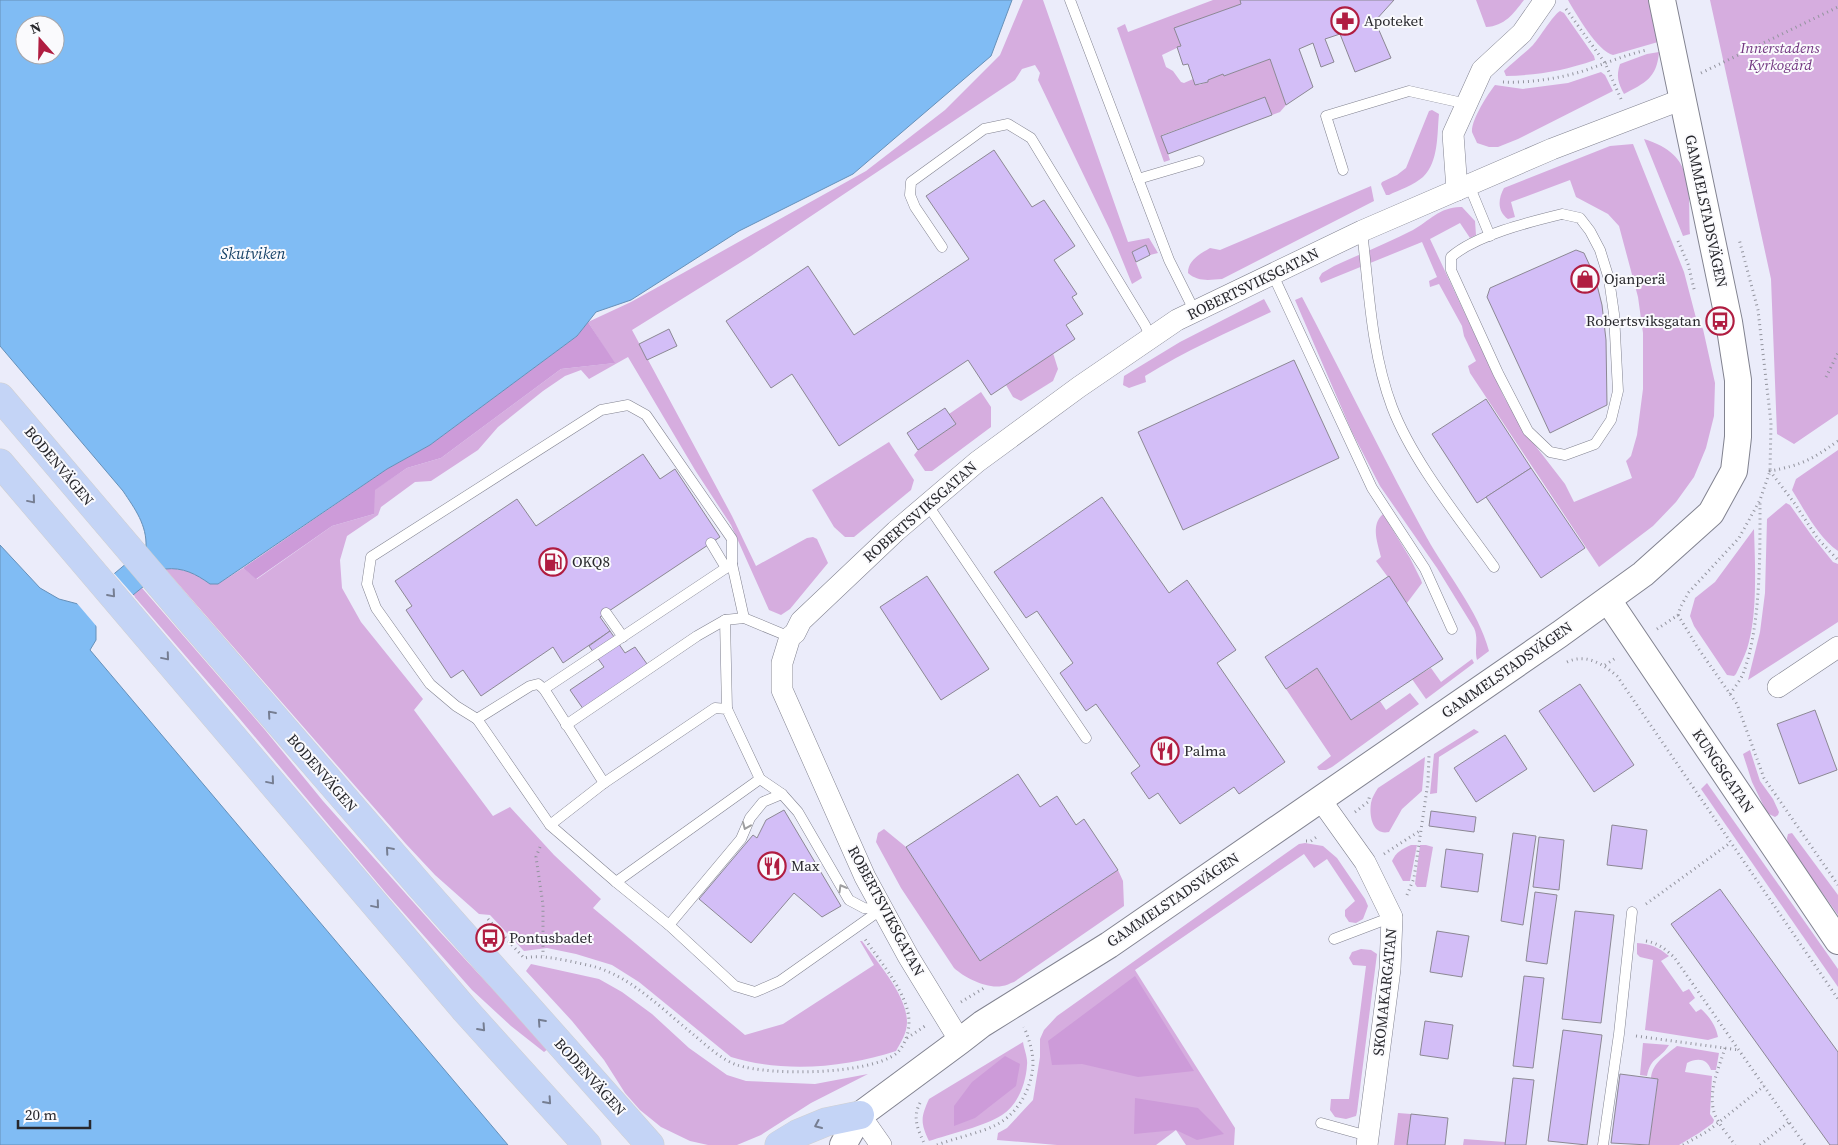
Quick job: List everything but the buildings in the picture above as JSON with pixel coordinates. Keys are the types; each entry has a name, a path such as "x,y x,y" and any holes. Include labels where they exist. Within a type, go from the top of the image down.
{"main road":[{"name":"BODENVÄGEN","path":"0,397 421,887 650,1145"},
{"path":"0,462 465,1010 588,1145"},
{"path":"779,1145 797,1134 826,1122 860,1115"}],"street":[{"path":"1463,188 1453,134 1466,104 1482,70 1522,33 1545,0"},
{"name":"GAMMELSTADSVÄGEN","path":"860,1115 982,1024 1109,945 1608,600 1643,574 1711,514 1734,471 1738,438 1738,380 1729,322 1662,0"},
{"name":"ROBERTSVIKSGATAN","path":"960,1041 908,956 865,877 782,690 782,663 790,637 795,633 801,621 927,504 977,462 1078,387 1177,320 1362,231 1552,148 1683,99"},
{"name":"KUNGSGATAN","path":"1608,600 1838,941"},
{"path":"1778,687 1838,647"},
{"name":"SKOMAKARGATAN","path":"1320,799 1365,862 1392,917 1390,969 1368,1140"},
{"path":"843,1145 860,1115 881,1145"}],"lane":[{"path":"1070,0 1169,260 1195,312"},
{"path":"1343,170 1326,116 1409,91 1466,104"},
{"path":"942,247 915,207 910,196 911,182 984,129 1008,124 1031,138 1151,338"},
{"path":"1138,179 1200,161"},
{"path":"1463,188 1490,236"},
{"path":"1562,214 1580,218 1590,231 1600,250 1609,279 1614,314 1618,391 1610,420 1595,444 1565,456 1550,452 1528,430 1498,373 1451,270 1451,257 1462,247 1490,236 1527,223 1562,214"},
{"path":"1362,231 1374,336 1383,382 1392,408 1421,463 1494,568"},
{"path":"1273,275 1372,488 1425,569 1452,629"},
{"path":"544,689 729,566 732,539 646,415 628,405 601,410 371,557 367,584 376,608 430,684 456,706 477,719 550,824 616,882 669,925 735,986 755,992 780,981 882,909"},
{"path":"927,504 1086,738"},
{"path":"711,543 729,566 744,618"},
{"path":"606,613 623,637"},
{"path":"566,725 696,636 725,620 744,618 790,637"},
{"path":"725,620 727,709 760,779 782,794 798,812 849,900 864,908 882,909"},
{"path":"477,719 530,686 538,684 544,689 604,783"},
{"path":"550,824 604,783 715,708 727,709"},
{"path":"616,882 760,779"},
{"path":"669,925 741,839 750,818 763,802 782,794"},
{"path":"1604,1145 1619,1034 1632,912"},
{"path":"1334,940 1392,917"},
{"path":"1321,1123 1368,1140"}],"path":[{"path":"1701,73 1838,6"},
{"path":"1565,8 1605,63 1618,92"},
{"path":"1476,82 1516,82 1545,79 1579,72 1640,52 1672,46"},
{"path":"1678,241 1688,264 1697,299"},
{"path":"1826,376 1838,353"},
{"path":"1838,441 1810,461 1770,471 1818,538 1838,560"},
{"path":"1730,694 1742,677 1754,630 1760,500"},
{"path":"1678,615 1698,648 1737,704 1764,778 1838,885"},
{"path":"1605,665 1617,676 1645,715 1730,843 1838,999"},
{"path":"1407,895 1414,878 1428,782 1429,750"},
{"path":"1384,854 1421,829"},
{"path":"1632,912 1651,902 1730,843"},
{"path":"540,847 536,857 544,905 543,956"},
{"path":"488,919 524,958 543,956 593,966 610,972 632,985 711,1049 732,1063 748,1068 809,1073 866,1066 886,1059 897,1052 906,1038 910,1021 904,1000 865,940"},
{"path":"1630,941 1654,942 1665,948 1674,957 1805,1145"},
{"path":"937,1145 996,1125 1005,1120 1018,1107 1029,1087 1033,1064 1030,1043 1023,1024 1016,1029"},
{"path":"1619,1034 1739,1050"},
{"path":"1724,1048 1715,1076 1714,1111 1719,1122 1735,1145"},
{"path":"1683,1145 1691,1142 1719,1122 1764,1086"},
{"path":"922,1100 915,1119 925,1145"},
{"path":"1760,1145 1789,1122"}],"green space":[{"path":"1023,0 1043,0 1128,242 1149,238 1158,253 1150,255 1146,245 1132,252 1142,278 1132,284 1110,230 1038,80 1040,73 1035,65 1022,69 1015,80 751,256 632,330 732,516 756,566 807,538 813,537 817,539 828,563 790,609 781,615 769,610 731,525 695,470 628,357 589,379 581,370 565,376 543,391 498,427 478,450 431,481 415,482 381,507 378,515 347,536 340,560 342,588 361,622 423,699 414,710 493,816 510,807 554,855 601,899 593,908 745,1035 783,1024 874,965 860,941 862,941 890,979 906,1012 906,1030 896,1051 876,1057 835,1065 793,1067 751,1062 731,1057 639,982 612,965 576,954 547,948 524,951 490,915 479,914 435,875 406,844 165,569 178,569 189,572 210,584 218,584 243,568 257,579 332,526 374,514 374,490 407,468 441,458 561,369 614,363 588,322 631,302 866,171 945,110 1000,55"},
{"path":"1213,0 1240,0 1241,4 1175,28 1181,46 1162,55 1166,67 1173,71 1181,82 1184,83 1193,79 1195,84 1198,83 1199,85 1223,74 1224,76 1270,59 1286,105 1280,112 1272,115 1265,97 1162,135 1170,160 1164,162 1117,28 1125,24 1128,32"},
{"path":"1476,0 1524,0 1503,22 1486,27"},
{"path":"1568,0 1649,0 1658,42 1613,55 1594,40"},
{"name":"Innerstadens Kyrkogård","path":"1710,0 1838,0 1838,414 1794,444 1777,434 1771,279"},
{"path":"1560,11 1564,13 1595,60 1551,72 1506,76 1504,71 1533,45"},
{"path":"1659,52 1656,68 1649,79 1624,94 1618,79 1620,64 1647,54"},
{"path":"1601,72 1605,75 1613,91 1518,139 1498,147 1489,147 1477,143 1472,127 1484,101 1495,85 1523,89 1568,83"},
{"path":"1432,110 1439,114 1435,155 1432,164 1423,177 1386,195 1381,184 1382,182 1397,175 1406,168 1429,111"},
{"path":"1644,139 1661,146 1673,154 1681,164 1688,188 1690,234 1683,236"},
{"path":"1633,144 1684,272 1696,318 1703,329 1715,383 1714,416 1706,448 1694,477 1676,502 1653,526 1599,567 1470,373 1468,366 1476,361 1464,336 1462,326 1439,284 1430,287 1429,281 1437,277 1422,242 1321,283 1319,278 1322,273 1334,266 1413,230 1441,211 1462,207 1475,221 1476,235 1470,238 1460,223 1430,239 1504,397 1524,431 1565,484 1574,502 1632,478 1626,461 1631,456 1637,435 1643,389 1643,333 1638,297 1619,226 1608,214 1576,197 1570,180 1511,202 1515,217 1508,219 1504,216 1500,205 1504,188 1610,146"},
{"path":"1371,186 1374,201 1222,279 1200,279 1188,273 1192,261 1210,248 1220,250"},
{"path":"1302,297 1427,538 1477,621 1489,651 1477,660 1474,628 1437,568 1380,486 1352,432 1295,300"},
{"path":"1264,299 1271,312 1176,358 1145,376 1146,382 1129,388 1123,385 1124,376 1180,342"},
{"path":"1053,353 1058,369 1053,381 1021,401 1013,397 1006,385"},
{"path":"981,392 991,407 991,427 932,471 925,471 914,455 918,450 956,424 949,414"},
{"path":"889,442 914,480 911,490 854,537 845,537 834,527 812,490"},
{"path":"1838,450 1838,551 1824,539 1792,490 1796,479"},
{"path":"1786,503 1790,505 1833,562 1838,564 1838,622 1748,680 1760,632 1765,593 1767,519"},
{"path":"1383,514 1410,558 1422,583 1407,603 1376,561 1381,557 1376,529 1379,518"},
{"path":"1754,529 1755,589 1753,621 1747,649 1736,674 1734,676 1727,675 1694,626 1690,616 1695,598 1715,582"},
{"path":"142,588 265,730 323,801 548,1049 544,1052 511,1026 472,990 386,893 133,595"},
{"path":"1472,659 1474,663 1426,699 1412,679 1431,668 1441,682"},
{"path":"1317,668 1351,720 1380,701 1386,710 1410,693 1419,704 1332,767 1326,770 1319,770 1317,767 1331,756 1286,689"},
{"path":"1474,729 1479,732 1439,757 1437,793 1430,794 1434,754"},
{"path":"1750,750 1760,781 1773,799 1779,812 1775,817 1767,813 1752,782 1743,754"},
{"path":"1425,757 1422,791 1402,809 1389,832 1379,831 1375,828 1371,819 1371,801 1378,788"},
{"path":"1707,783 1838,969 1838,987 1701,789"},
{"path":"884,829 906,847 980,961 1118,870 1123,881 1124,906 1014,982 1005,986 983,984 970,979 954,968 901,888 876,842 878,833"},
{"path":"1792,833 1838,895 1838,915 1788,845 1788,834"},
{"path":"1299,844 1323,846 1337,858 1368,906 1363,919 1356,923 1349,922 1345,916 1345,910 1355,901 1327,859 1314,868 1304,854 1135,970 1235,1128 1234,1145 1186,1145 1176,1130 1156,1145 1057,1145 997,1140 998,1133 1007,1128 1033,1100 1040,1057 1040,1039 1044,1030 1057,1016"},
{"path":"1411,845 1417,845 1410,881 1403,881 1392,861 1395,855"},
{"path":"1420,845 1433,847 1426,887 1417,887 1415,884"},
{"path":"1637,943 1654,947 1669,956 1661,961 1683,992 1689,989 1695,998 1689,1003 1696,1012 1701,1009 1707,1015 1714,1025 1718,1037 1708,1040 1645,1030 1653,960 1640,957 1637,954"},
{"path":"1361,949 1371,950 1377,954 1357,1112 1356,1116 1346,1119 1335,1117 1330,1110 1331,1099 1349,1099 1366,966 1353,965 1349,958 1352,952"},
{"path":"531,964 599,979 622,992 652,1014 689,1048 727,1075 746,1081 815,1084 868,1074 811,1103 761,1135 737,1145 708,1145 690,1141 661,1127 640,1110 625,1093 604,1060 572,1021 526,971"},
{"path":"1023,1042 1027,1062 1025,1079 1013,1106 1002,1115 986,1123 929,1141 924,1129 923,1120 924,1110 929,1099"},
{"path":"1643,1043 1669,1045 1653,1061 1647,1076 1640,1075"},
{"path":"1677,1046 1719,1053 1716,1070 1711,1070 1704,1061 1694,1060 1687,1063 1685,1072 1712,1076 1710,1114 1714,1120 1713,1123 1699,1133 1679,1145 1649,1145 1658,1079 1651,1078 1652,1073 1660,1060"},
{"path":"1398,1113 1411,1114 1407,1145 1394,1145"},
{"path":"1464,1139 1505,1142 1505,1145 1463,1145"}],"shaded area":[{"path":"588,322 615,363 561,369 441,458 407,468 375,490 374,514 332,526 256,579 243,568 387,469 430,445 577,336"},
{"path":"1135,976 1194,1071 1138,1077 1082,1064 1052,1065 1048,1041"},
{"path":"1005,1056 1020,1064 1016,1086 975,1118 954,1126 954,1106 972,1082"},
{"path":"1135,1098 1198,1108 1224,1134 1197,1140 1176,1130 1134,1134"}],"water":[{"name":"Skutviken","path":"0,0 1012,0 991,56 853,174 739,231 631,300 596,312 577,336 430,445 387,469 218,584 210,584 194,574 183,570 165,569 96,625 96,640 90,650 508,1145 0,1145 0,545 40,588 59,599 78,604 146,547 145,532 142,524 123,491 0,346"}],"pier":[{"path":"113,572 135,597 98,628 75,601 78,601"}],"place":[{"name":"Apoteket","path":"1345,21"},
{"name":"Ojanperä","path":"1585,279"},
{"name":"Robertsviksgatan","path":"1720,321"},
{"name":"OKQ8","path":"553,562"},
{"name":"Palma","path":"1165,751"},
{"name":"Max","path":"772,866"},
{"name":"Pontusbadet","path":"490,938"}]}
